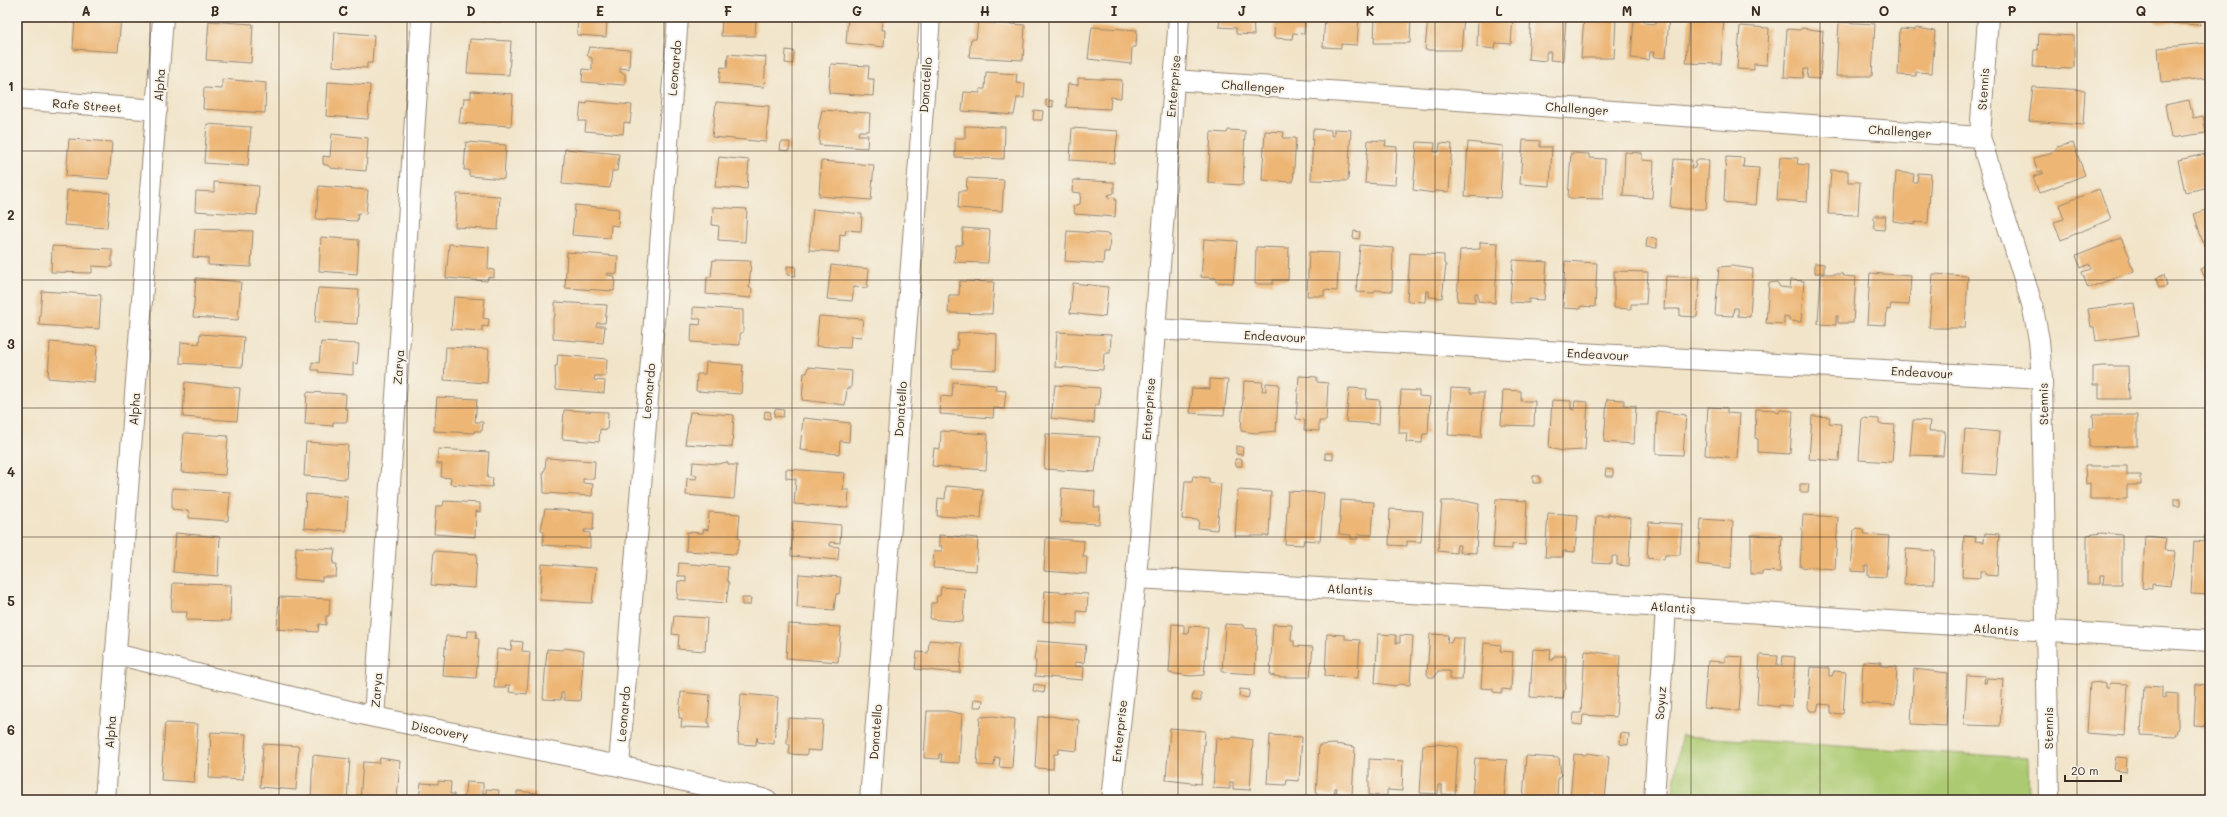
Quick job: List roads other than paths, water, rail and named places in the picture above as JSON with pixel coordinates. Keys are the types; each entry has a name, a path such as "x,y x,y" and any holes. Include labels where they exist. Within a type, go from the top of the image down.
{"street":[{"name":"Alpha","path":"105,800 163,17"},
{"name":"Zarya","path":"374,717 422,17"},
{"name":"Leonardo","path":"619,766 678,17"},
{"name":"Donatello","path":"870,800 930,17"},
{"name":"Enterprise","path":"1112,800 1136,578 1179,17"},
{"name":"Stennis","path":"1988,17 1980,137 2032,304 2039,340 2042,379 2048,632 2049,800"},
{"name":"Challenger","path":"1174,80 1980,137"},
{"name":"Rafe Street","path":"17,99 157,110"},
{"name":"Endeavour","path":"1154,329 2042,379"},
{"name":"Atlantis","path":"1136,578 1666,607 2210,641"},
{"name":"Soyuz","path":"1654,800 1666,607"},
{"name":"Discovery","path":"115,654 374,717 619,766 767,800"}]}
